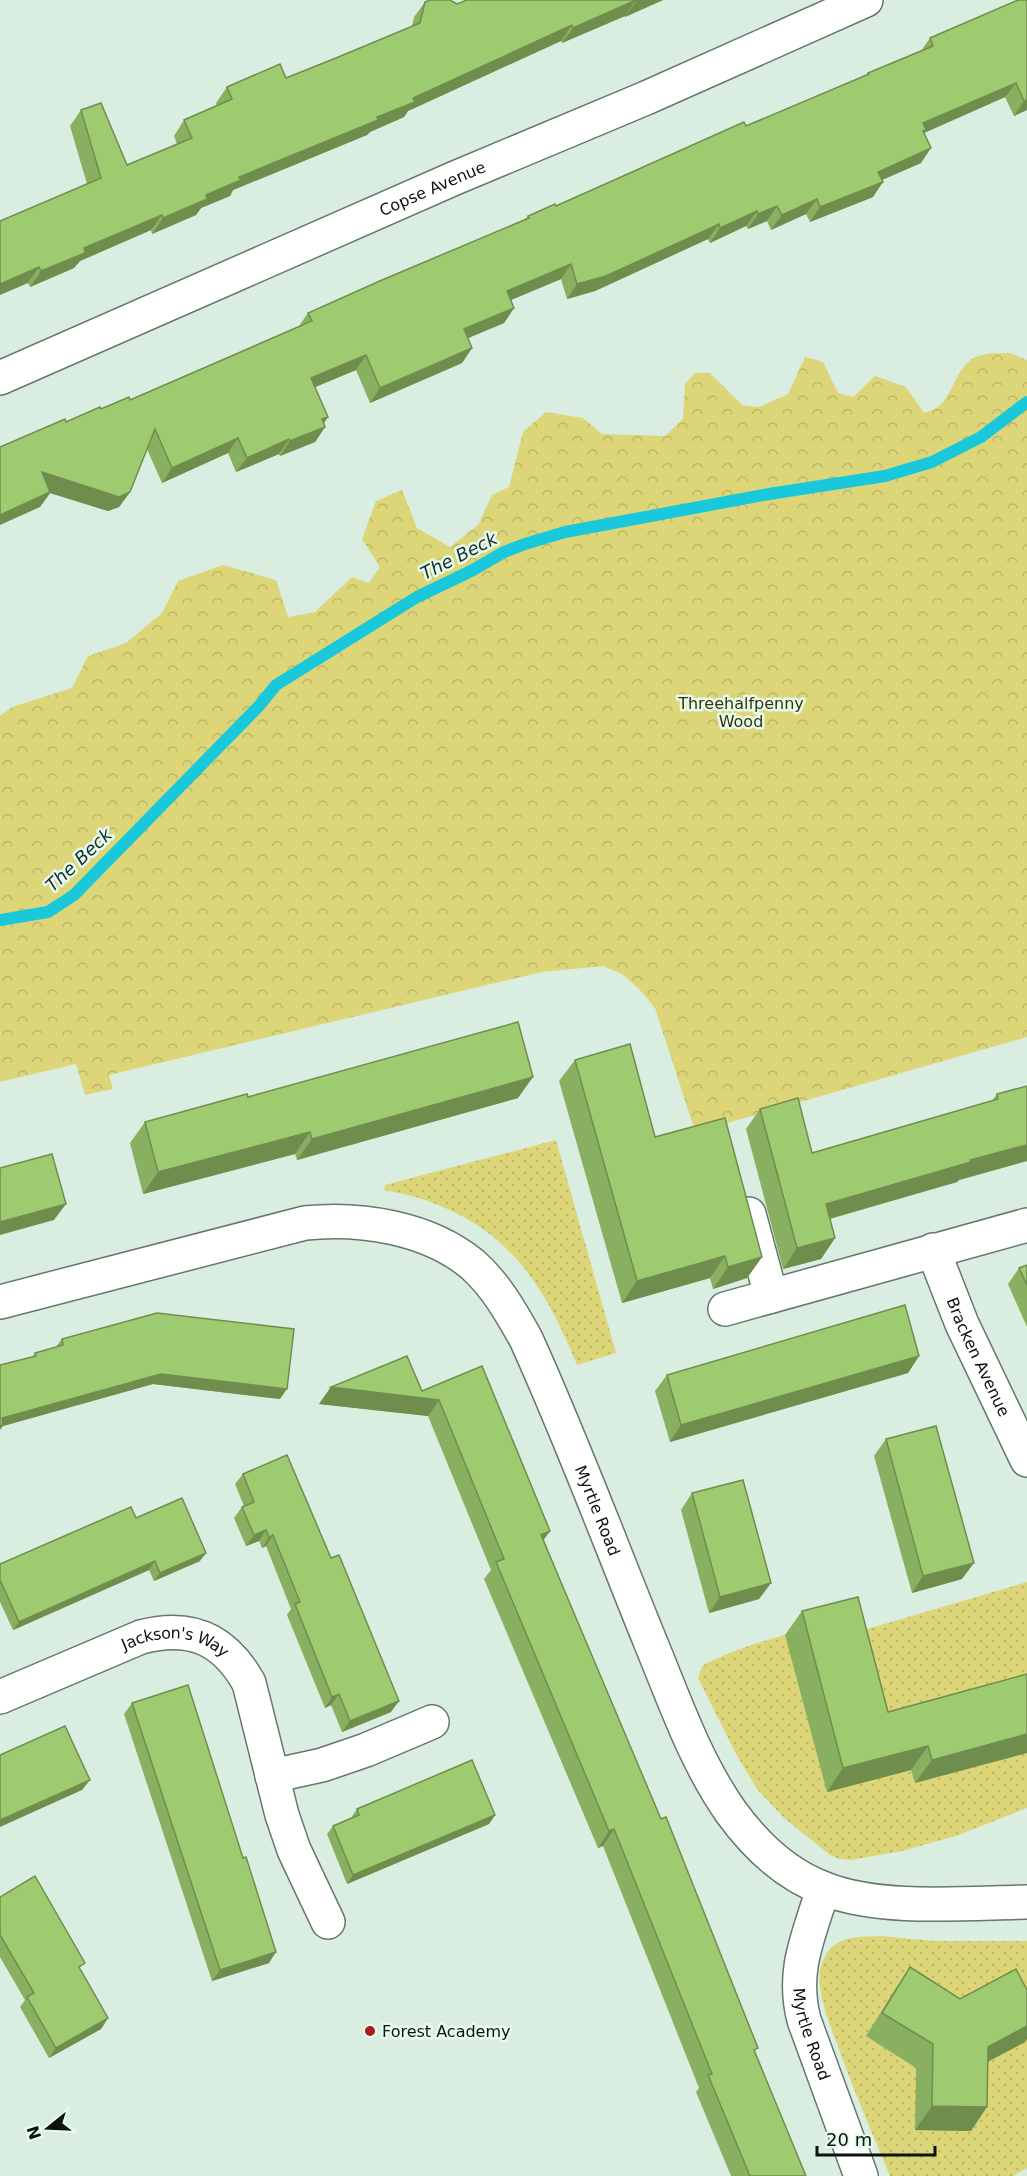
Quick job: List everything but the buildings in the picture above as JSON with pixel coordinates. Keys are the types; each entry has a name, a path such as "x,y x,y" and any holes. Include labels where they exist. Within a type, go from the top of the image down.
{"street":[{"name":"Copse Avenue","path":"0,378 455,178 646,98 866,0"},
{"path":"740,1180 771,1296"},
{"name":"Myrtle Road","path":"0,1302 305,1224 327,1221 373,1224 430,1240 454,1251 473,1265 509,1309 540,1369 684,1723 716,1788 750,1836 770,1857 792,1872 823,1889 850,1897 877,1901 1027,1902"},
{"path":"725,1309 1027,1225"},
{"name":"Bracken Avenue","path":"933,1250 962,1324 1027,1460"},
{"name":"Jackson's Way","path":"0,1698 141,1637 158,1632 195,1634 212,1641 239,1665 249,1683 282,1815 294,1850 328,1922"},
{"path":"272,1776 322,1765 366,1750 432,1722"},
{"name":"Myrtle Road","path":"823,1889 800,1964 799,2001 861,2176"}],"green space":[{"name":"Threehalfpenny Wood","path":"1010,353 1027,360 1027,1037 703,1130 693,1125 655,1008 622,974 603,966 542,972 109,1075 113,1089 85,1095 76,1064 0,1082 0,716 12,707 72,688 88,656 126,643 162,613 178,581 223,565 276,580 288,617 315,612 352,577 369,583 380,567 362,539 376,501 402,490 417,528 450,547 478,525 492,495 509,487 523,432 546,412 583,418 602,434 665,436 683,419 685,384 695,373 710,373 742,405 759,407 788,394 805,357 823,362 838,393 853,397 875,376 906,387 924,413 935,409 943,402 964,366 972,359 985,354"},
{"path":"556,1140 616,1353 577,1365 538,1287 522,1265 503,1246 482,1228 457,1213 423,1199 384,1190 385,1185"},
{"path":"1027,1582 1027,1808 956,1836 902,1851 851,1860 830,1855 784,1818 757,1789 735,1752 698,1678 702,1666 770,1639 841,1620 857,1632"},
{"path":"882,1936 933,1941 1027,1941 1027,2168 1013,2176 890,2176 830,2026 819,1982 822,1962 835,1944 854,1938"}],"waterway":[{"name":"The Beck","path":"0,920 48,912 74,895 259,706 276,685 417,597 504,552 565,532 769,494 885,476 932,462 981,437 1027,402"}],"place":[{"name":"Forest Academy","path":"370,2031"}]}
